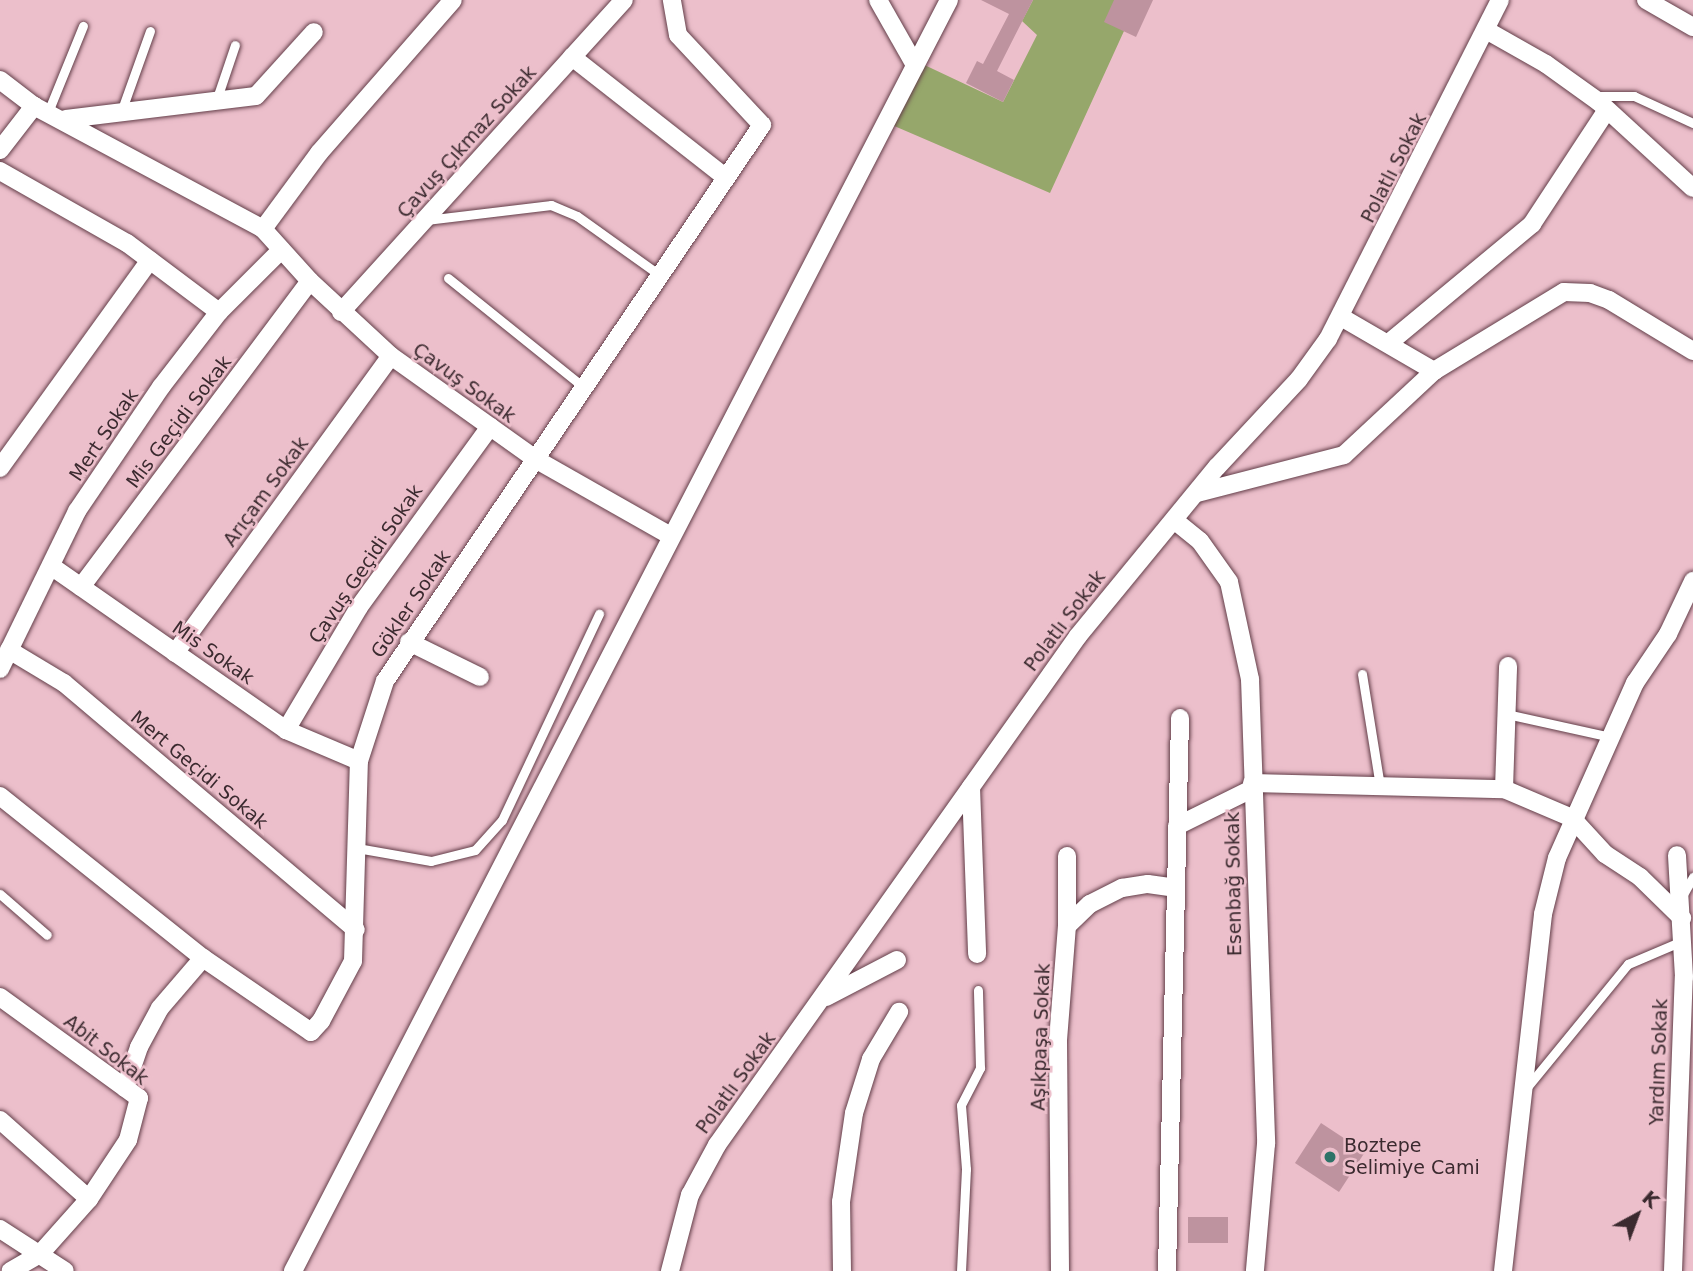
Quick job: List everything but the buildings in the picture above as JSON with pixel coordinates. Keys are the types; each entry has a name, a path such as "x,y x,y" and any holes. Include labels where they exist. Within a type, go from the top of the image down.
{"street":[{"path":"0,80 41,109 66,119 263,229 319,153 453,0"},
{"name":"Çavuş Çıkmaz Sokak","path":"341,312 624,0"},
{"name":"Gökler Sokak","path":"0,796 203,958 311,1032 344,986 353,961 359,761 381,690 409,642 587,389 659,274 762,125 678,35 672,0"},
{"path":"878,0 915,65"},
{"path":"293,1271 669,535 948,0"},
{"name":"Polatlı Sokak","path":"670,1271 682,1216 706,1161 1078,636 1197,493 1299,379 1341,317 1500,0"},
{"path":"1646,0 1693,27"},
{"path":"1486,30 1591,96 1693,188"},
{"path":"66,119 256,96 314,32"},
{"path":"572,57 725,177"},
{"path":"0,150 41,109"},
{"path":"1390,342 1532,224 1607,110"},
{"path":"0,171 150,260 219,312"},
{"name":"Çavuş Sokak","path":"263,229 341,312 391,356 537,460 669,535"},
{"name":"Mert Sokak","path":"0,669 77,511 161,387 219,312 281,250"},
{"path":"0,468 150,260"},
{"name":"Mis Geçidi Sokak","path":"81,587 310,281"},
{"path":"1197,493 1344,455 1434,371 1546,300 1573,291 1609,300 1693,351"},
{"path":"1341,317 1390,342 1434,371"},
{"name":"Arıçam Sokak","path":"175,653 391,356"},
{"name":"Çavuş Geçidi Sokak","path":"286,730 359,607 489,428"},
{"name":"Esenbağ Sokak","path":"1174,520 1212,553 1235,597 1250,679 1266,1144 1255,1271"},
{"name":"Mis Sokak","path":"51,566 286,730 359,761"},
{"path":"1503,1271 1543,914 1572,818 1613,738 1636,683 1668,634 1693,581"},
{"path":"409,642 480,677"},
{"name":"Mert Geçidi Sokak","path":"9,650 64,683 356,930"},
{"path":"1504,789 1508,666"},
{"path":"1167,1271 1180,718"},
{"path":"1177,826 1252,786 1504,789 1572,818 1605,854 1640,877 1682,918"},
{"path":"971,788 977,954"},
{"name":"Yardım Sokak","path":"1673,1271 1686,1081 1682,918 1687,890 1676,855"},
{"name":"Aşıkpaşa Sokak","path":"1060,1271 1058,1040 1067,926 1067,856"},
{"path":"1067,926 1090,904 1122,888 1148,884 1175,888"},
{"path":"125,1088 139,1047 160,1008 203,958"},
{"path":"822,999 897,960"},
{"name":"Abit Sokak","path":"0,996 139,1098 136,1119 89,1199 40,1254 10,1271"},
{"path":"842,1271 841,1202 854,1113 871,1059 899,1012"},
{"path":"0,1121 89,1199"},
{"path":"0,1229 65,1271"}],"lane":[{"path":"41,109 83,26"},
{"path":"120,113 150,31"},
{"path":"216,101 235,44"},
{"path":"1591,96 1634,96 1693,123"},
{"path":"424,220 551,205 577,216 659,274"},
{"path":"448,278 587,389"},
{"path":"357,848 431,861 475,850 502,820 599,614"},
{"path":"1362,674 1380,786"},
{"path":"1507,714 1613,738"},
{"path":"1687,890 1693,877"},
{"path":"0,894 47,935"},
{"path":"1525,1089 1628,964 1683,940"},
{"path":"961,1271 965,1182 961,1105 980,1068 978,990"}],"green space":[{"path":"1033,0 1114,0 1124,31 1050,193 885,122 916,61 1003,102 1037,35 1022,21"}],"place":[{"name":"Boztepe Selimiye Cami","path":"1330,1157"}]}
